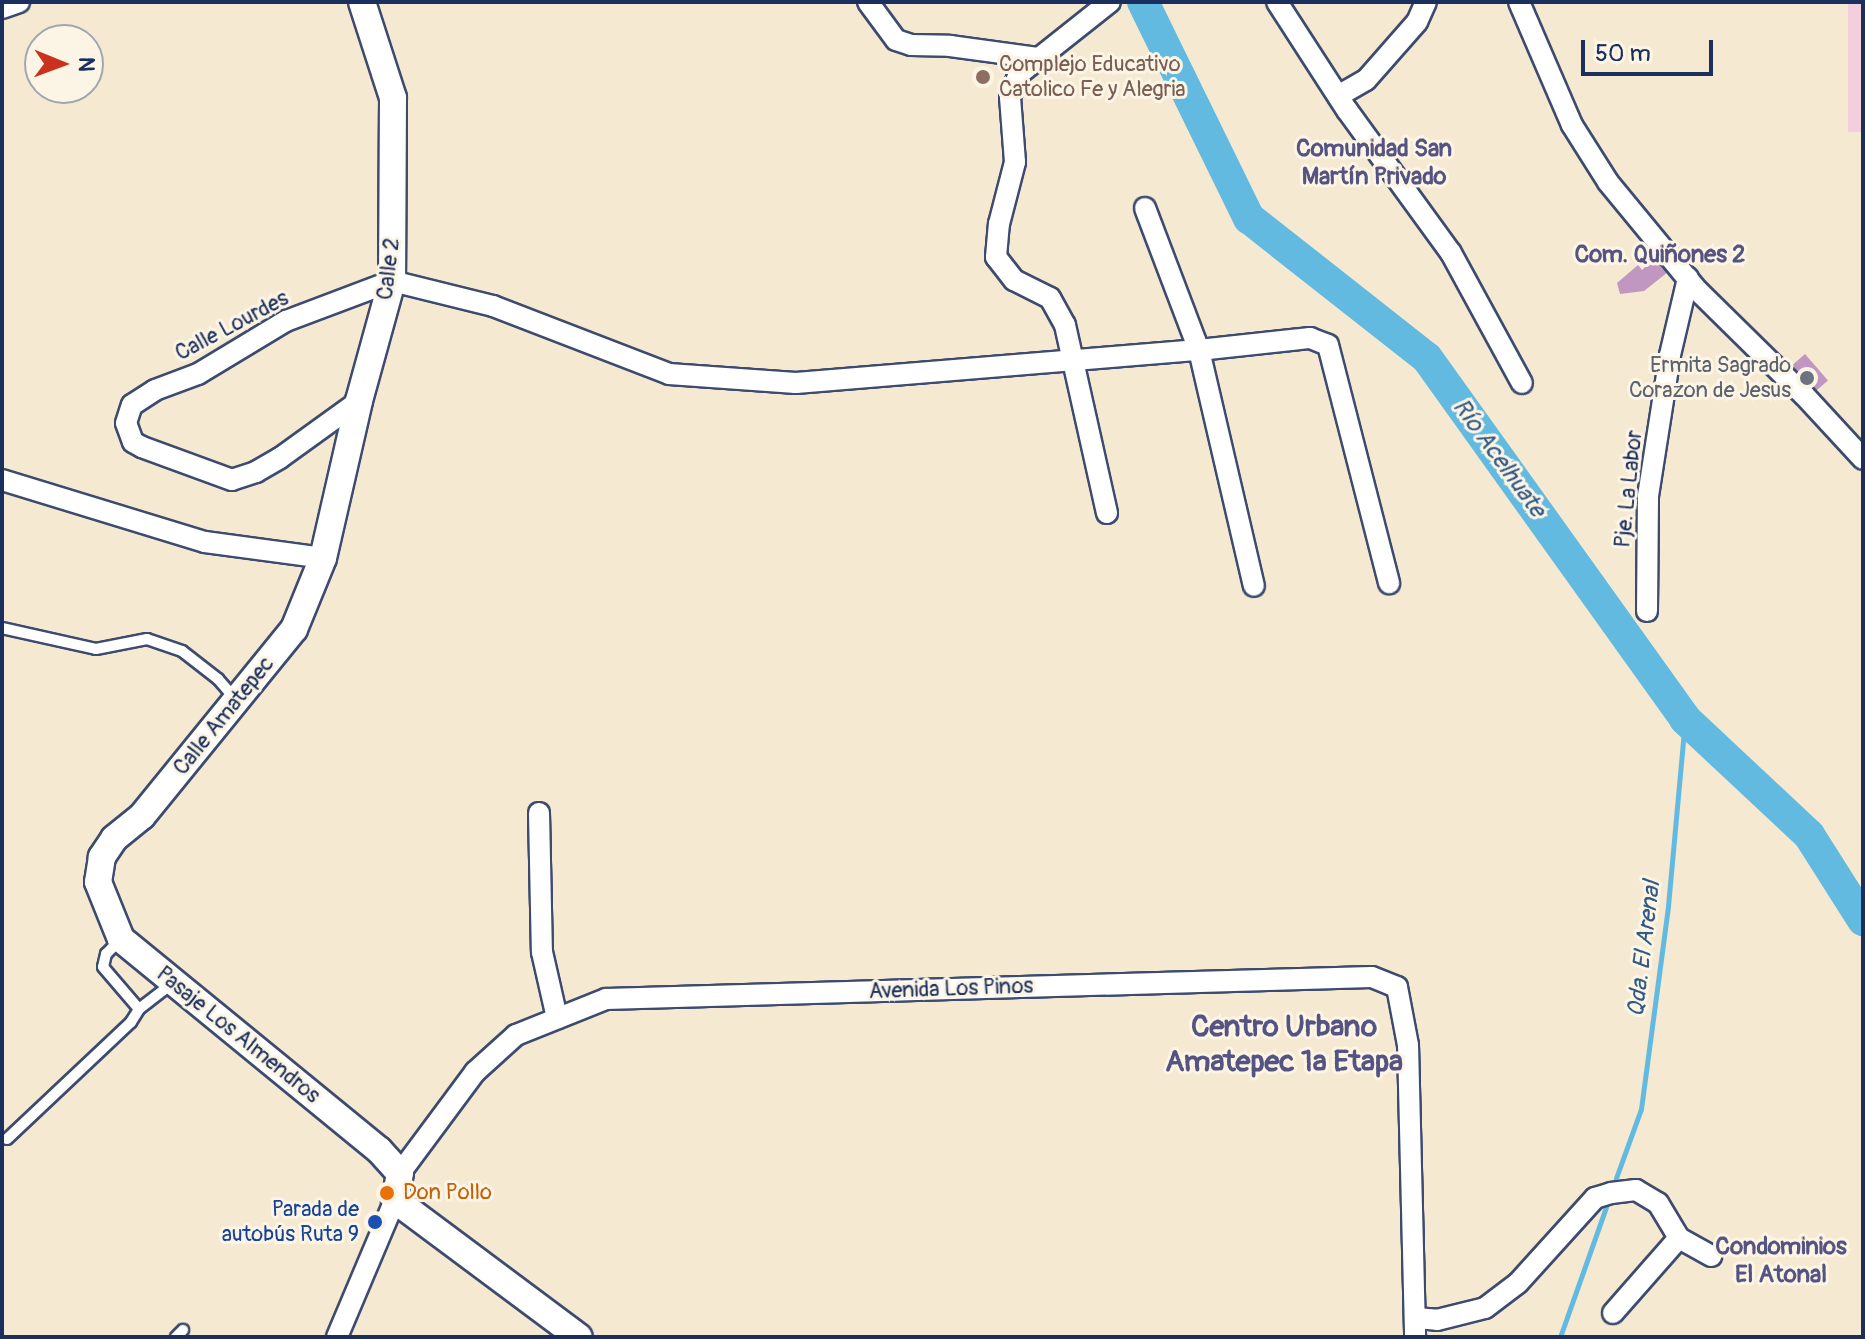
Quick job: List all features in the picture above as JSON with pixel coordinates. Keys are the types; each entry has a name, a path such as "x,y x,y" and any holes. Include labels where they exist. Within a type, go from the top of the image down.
{"street":[{"path":"2,8 19,2"},
{"name":"Calle 2","path":"325,546 359,401 392,281 393,98 362,2"},
{"path":"868,2 896,40 911,45 1039,58"},
{"path":"1107,513 1065,325 1050,298 1014,280 996,257 999,224 1015,162 1010,97 1019,74 1110,2"},
{"path":"1277,2 1338,96 1451,253 1522,383"},
{"path":"1338,96 1366,80 1417,22 1426,2"},
{"path":"1519,2 1572,125 1608,182 1688,278 1863,459"},
{"path":"1145,208 1199,350 1254,586"},
{"name":"Pje. La Labor","path":"1647,611 1644,596 1648,496 1670,355 1688,278"},
{"path":"392,281 493,306 669,374 796,383 1310,338 1328,345 1389,583"},
{"name":"Calle Lourdes","path":"359,401 280,458 256,472 232,480 161,456 133,442 126,423 132,405 140,399 198,374 286,321 392,281"},
{"path":"2,480 205,542 325,546"},
{"name":"Calle Amatepec","path":"98,882 102,857 114,839 142,816 294,629 325,546"},
{"path":"539,813 538,902 542,952 557,1018"},
{"name":"Pasaje Los Almendros","path":"98,882 121,939 379,1150 400,1173"},
{"name":"Avenida Los Pinos","path":"337,1337 395,1200 400,1173 475,1072 516,1035 606,999 1372,977 1397,987 1408,1045 1416,1328"},
{"path":"1416,1328 1485,1308 1518,1283 1595,1198 1611,1193 1636,1190 1658,1203 1679,1238 1711,1256"},
{"path":"395,1200 579,1337"},
{"path":"1613,1313 1679,1238"}],"lane":[{"path":"2,628 96,649 147,639 182,651 218,679 237,701"},
{"path":"121,939 106,954 103,967 139,1009"},
{"path":"7,1139 131,1022 139,1009 174,982"}],"shaded area":[{"path":"1848,2 1863,2 1863,132 1848,132"}],"building":[{"path":"1656,257 1668,272 1644,291 1620,294 1617,283 1638,265 1642,270"},
{"name":"Ermita Sagrado Corazon de Jesus","path":"1805,354 1828,380 1805,400 1782,374"}],"waterway":[{"name":"Río Acelhuate","path":"1143,2 1249,218 1427,358 1685,719 1809,835 1863,920"},
{"name":"Qda. El Arenal","path":"1616,1178 1641,1109 1668,906 1685,719"},
{"name":"Qda. El Arenal","path":"1560,1337 1606,1207"}],"place":[{"name":"Complejo Educativo Catolico Fe y Alegria","path":"983,77"},
{"name":"Ermita Sagrado Corazon de Jesus","path":"1807,378"},
{"name":"Don Pollo","path":"387,1193"},
{"name":"Parada de autobús Ruta 9","path":"375,1222"}],"district":[{"name":"Comunidad San Martín Privado","path":"1374,163"},
{"name":"Com. Quiñones 2","path":"1660,255"},
{"name":"Centro Urbano Amatepec 1a Etapa","path":"1284,1044"},
{"name":"Condominios El Atonal","path":"1781,1261"}]}
